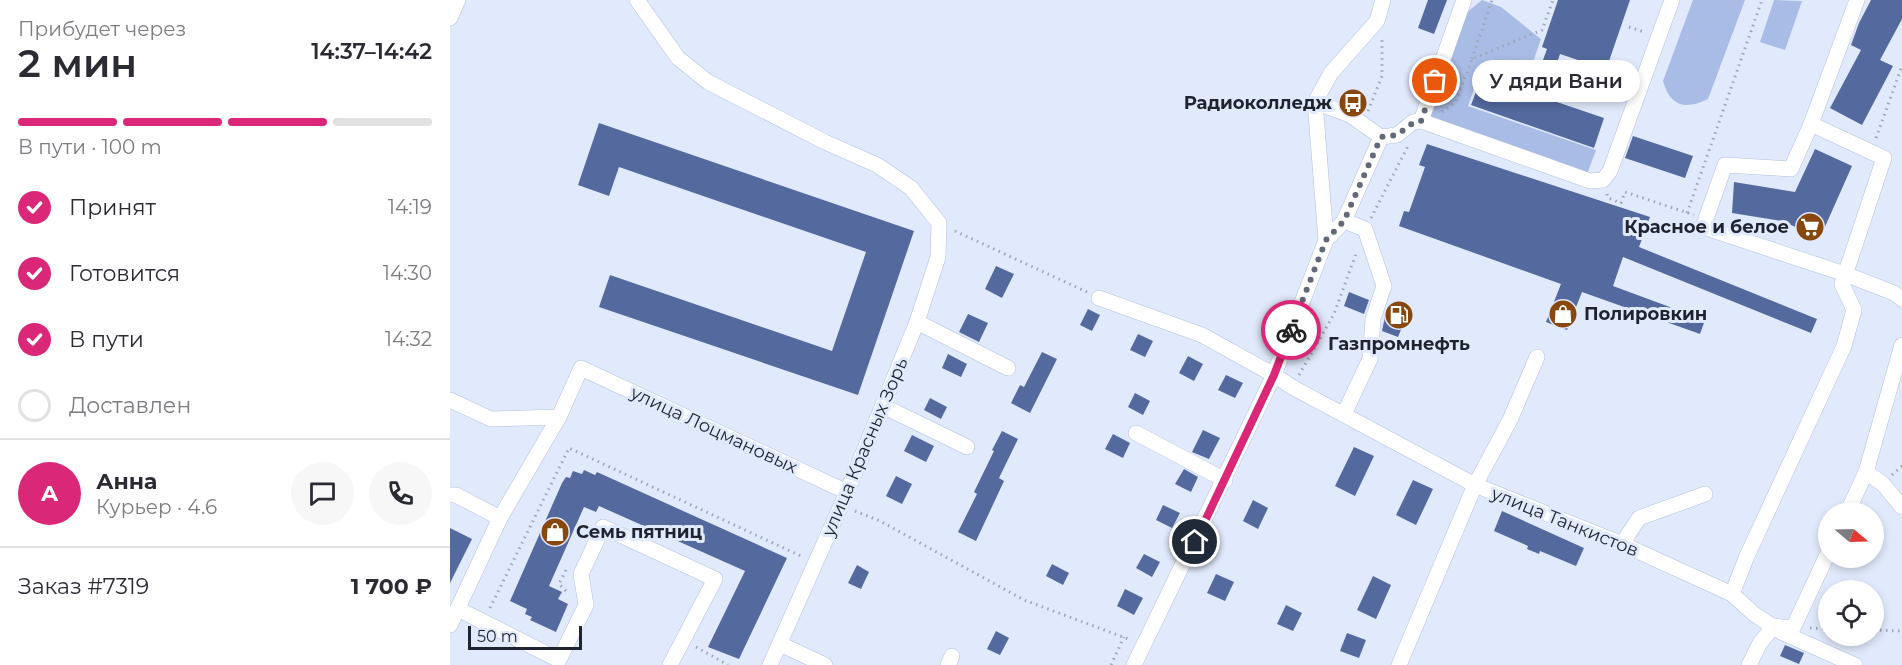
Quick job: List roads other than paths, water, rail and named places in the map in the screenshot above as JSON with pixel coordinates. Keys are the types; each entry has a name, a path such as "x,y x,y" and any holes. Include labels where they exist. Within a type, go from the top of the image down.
{"street":[{"name":"улица Красных Зорь","path":"637,0 678,58 708,81 825,142 877,165 911,188 939,223 938,257 917,322 844,499 770,665"},
{"path":"1326,240 1315,102 1331,73 1377,21 1383,0"},
{"path":"1424,122 1464,0"},
{"path":"1315,102 1350,115 1381,137 1397,135 1413,123 1424,122 1590,181 1603,180 1610,171 1672,0"},
{"path":"1857,0 1811,124 1791,169 1725,165 1705,223 1894,292 1902,298"},
{"path":"1731,594 1844,346 1854,310 1842,284 1884,158 1811,124"},
{"path":"1134,665 1274,375 1326,240 1344,221 1381,137"},
{"path":"1344,221 1365,229 1384,286 1373,319 1370,359 1344,414"},
{"name":"улица Танкистов","path":"1099,298 1202,335 1292,387 1475,485 1622,544 1731,594 1754,614 1781,632 1856,665"},
{"path":"917,322 1008,368"},
{"path":"1852,502 1866,472 1902,345"},
{"path":"1399,665 1475,485 1510,420 1537,357"},
{"name":"улица Лоцмановых","path":"559,417 581,368 844,499"},
{"path":"450,400 491,419 559,417"},
{"path":"883,406 967,447"},
{"path":"450,625 500,518 559,417"},
{"path":"1136,433 1225,480"},
{"path":"1866,472 1883,484 1902,507"},
{"path":"1622,544 1639,518 1705,494"},
{"path":"450,495 456,495 500,518"},
{"path":"458,609 560,660 586,605 581,574 603,527 715,579 670,665"},
{"path":"1749,665 1760,643 1774,626 1793,628 1821,568"},
{"path":"780,644 825,665"}],"place":[{"name":"У дяди Вани","path":"1435,81"},
{"name":"Радиоколледж","path":"1353,103"},
{"name":"Красное и белое","path":"1810,227"},
{"name":"Полировкин","path":"1563,314"},
{"name":"Газпромнефть","path":"1399,315"},
{"name":"Семь пятниц","path":"555,532"}]}
